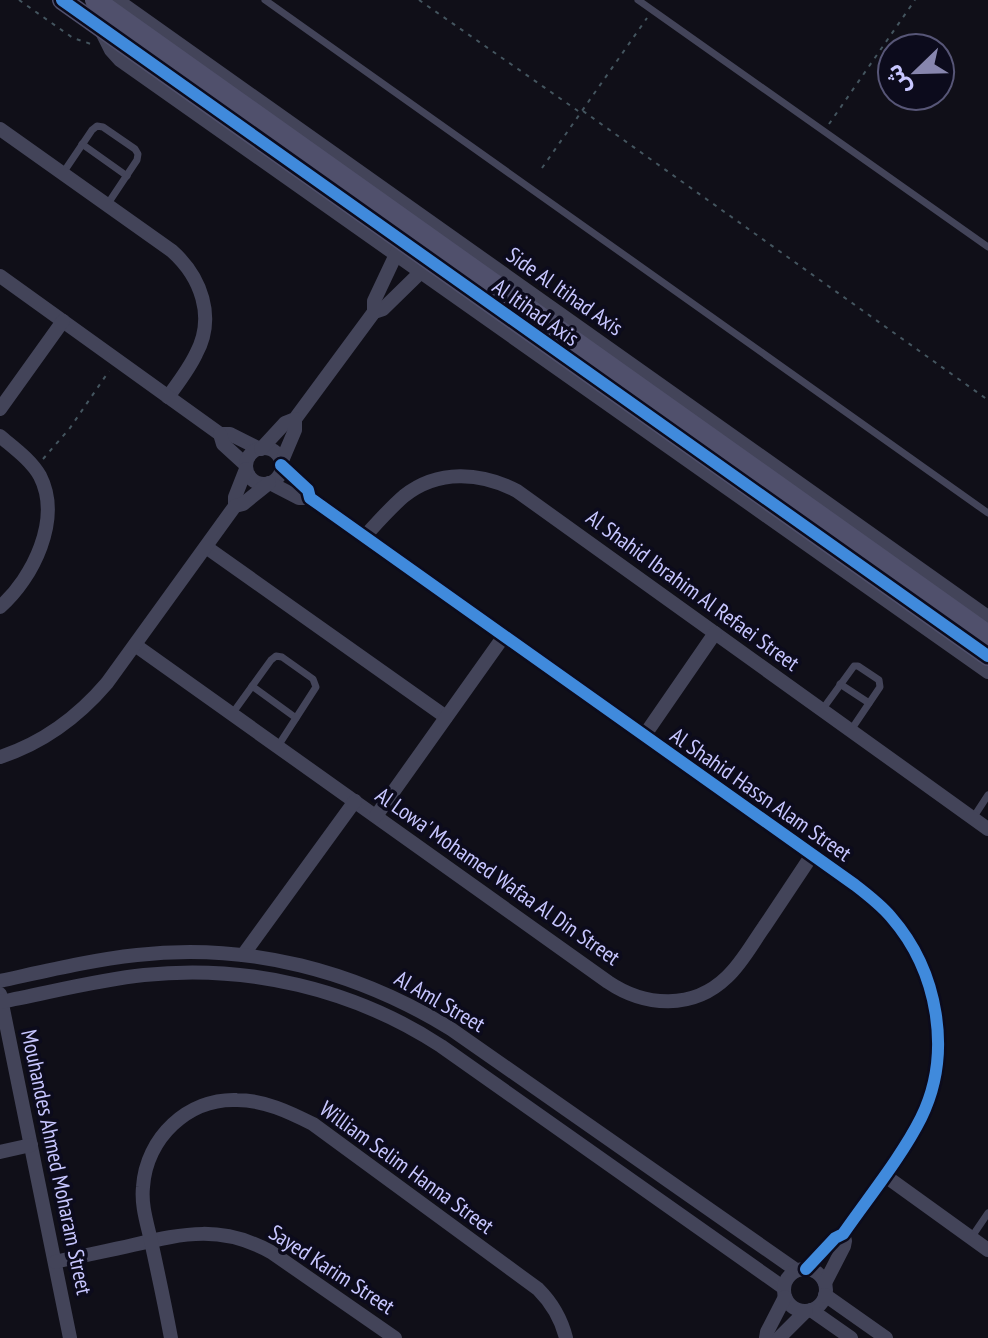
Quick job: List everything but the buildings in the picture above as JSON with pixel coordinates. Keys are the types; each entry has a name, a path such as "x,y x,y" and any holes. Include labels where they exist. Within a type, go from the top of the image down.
{"street":[{"name":"Al Itihad Axis","path":"62,0 988,656"},
{"name":"Al Itihad Axis","path":"95,0 404,241"},
{"name":"Side Al Itihad Axis","path":"117,0 988,617"},
{"path":"99,26 108,46 120,60 404,241 988,672"},
{"path":"0,129 172,251 194,275 204,306 203,338 197,353 168,397"},
{"path":"374,312 374,301 404,241"},
{"path":"0,757 34,743 74,717 92,701 235,506 235,497 252,453 261,449 285,423 295,419 374,312 383,309 431,261"},
{"name":"Al Itihad Axis","path":"431,261 988,635"},
{"path":"0,276 220,434 230,434 274,452 281,464"},
{"path":"0,409 63,321"},
{"path":"235,506 243,504 280,474 295,430 295,419"},
{"path":"220,434 223,444 246,467 251,478 264,484 270,483"},
{"path":"0,436 35,469 48,502 45,529 31,568 0,607"},
{"name":"Al Shahid Hassn Alam Street","path":"281,464 308,490 310,498"},
{"name":"Al Shahid Ibrahim Al Refaei Street","path":"364,537 399,501 419,486 452,476 486,478 517,491 988,829"},
{"name":"Al Shahid Hassn Alam Street","path":"270,483 299,498 310,498 812,855 873,900 905,935 927,977 937,1023 936,1070 930,1094 911,1136 843,1234 801,1270"},
{"path":"206,547 446,717"},
{"path":"644,736 715,633"},
{"path":"376,816 504,636"},
{"name":"Al Lowa' Mohamed Wafaa Al Din Street","path":"135,645 620,990 633,996 661,1002 690,999 727,978 812,855"},
{"path":"243,955 355,801"},
{"name":"Al Aml Street","path":"0,981 114,957 191,952 243,955 292,963 340,976 386,994 451,1029 801,1270"},
{"name":"Al Aml Street","path":"1,1000 118,979 195,973 273,980 348,1000 396,1020 441,1046 784,1293"},
{"name":"Mouhandes Ahmed Moharam Street","path":"1,1000 70,1338"},
{"name":"William Selim Hanna Street","path":"171,1338 143,1200 143,1184 150,1155 167,1129 191,1110 205,1104 235,1099 267,1104 313,1124 538,1289 556,1310 566,1338"},
{"path":"0,1152 31,1145"},
{"path":"884,1175 988,1250"},
{"name":"Sayed Karim Street","path":"55,1262 180,1235 207,1233 233,1236 271,1252 395,1338"},
{"name":"Al Shahid Hassn Alam Street","path":"825,1289 844,1246 843,1234"},
{"path":"766,1338 789,1276 801,1270 818,1273 825,1289 886,1338"},
{"path":"779,1338 809,1310 820,1305 825,1289"},
{"path":"784,1293 791,1306 809,1310 851,1338"}],"lane":[{"path":"265,0 988,513"},
{"path":"638,0 988,247"},
{"path":"63,173 94,128 100,126 135,149 137,160 107,205"},
{"path":"82,144 127,176"},
{"path":"232,714 271,660 279,656 313,679 315,690 278,746"},
{"path":"822,710 851,668 856,666 879,680 880,687 851,730"},
{"path":"840,684 869,703"},
{"path":"252,686 296,718"},
{"path":"973,818 988,795"},
{"path":"971,1238 988,1213"}],"path":[{"path":"19,0 77,40 108,46"},
{"path":"419,0 988,400"},
{"path":"824,131 915,0"},
{"path":"542,168 653,10"},
{"path":"35,469 70,428 117,360"}],"cycle path":[{"path":"62,0 988,656"},
{"path":"281,465 308,490 310,498 855,885 883,908 907,938 930,987 936,1013 938,1040 931,1093 921,1118 884,1177 843,1234 835,1238 806,1269"}]}
